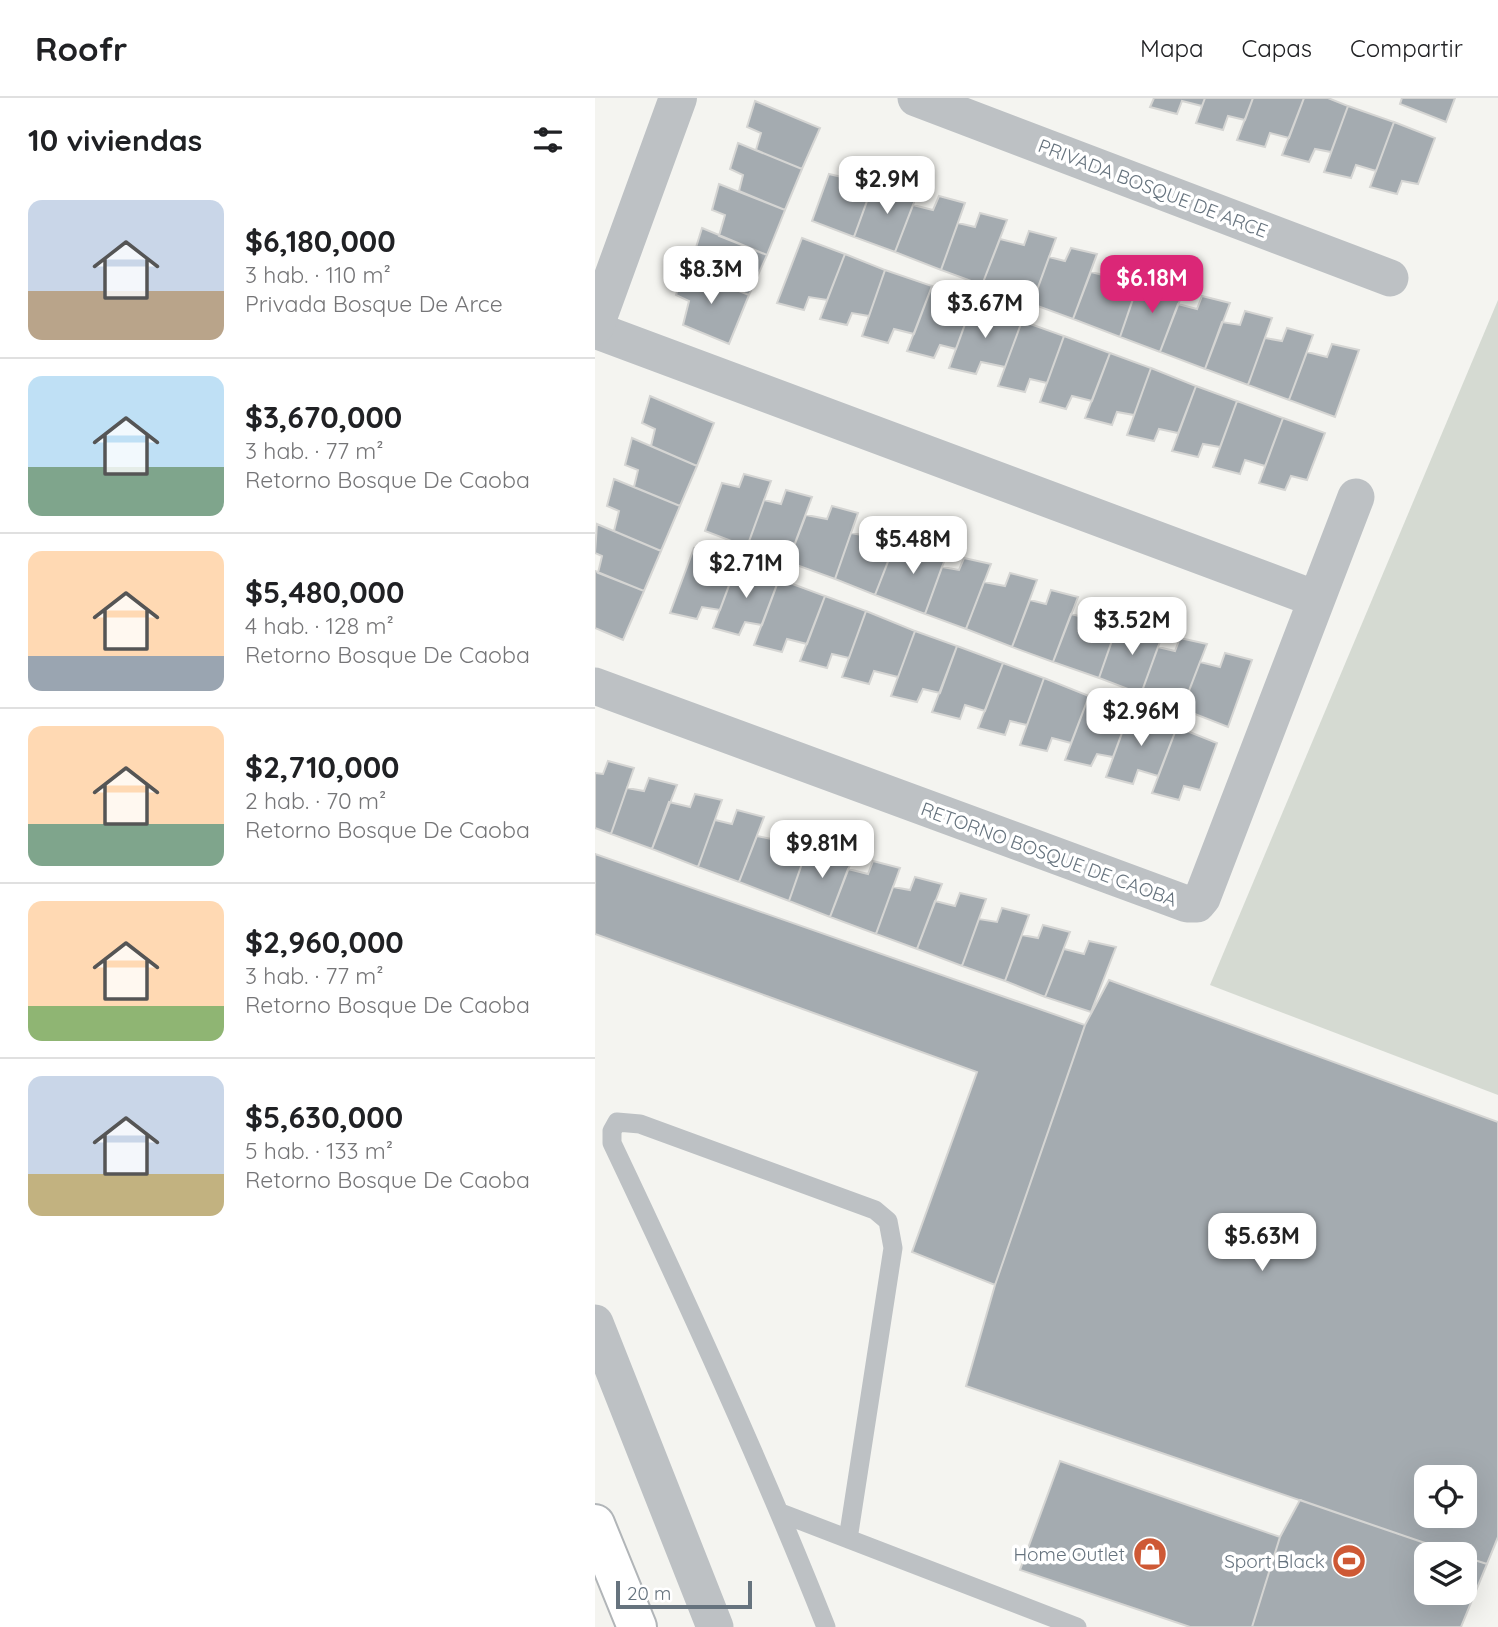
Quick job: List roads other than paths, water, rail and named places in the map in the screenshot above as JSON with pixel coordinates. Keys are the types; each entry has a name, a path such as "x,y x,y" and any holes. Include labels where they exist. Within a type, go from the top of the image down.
{"main road":[{"path":"595,1524 637,1627"}],"street":[{"path":"678,98 595,328 1316,599"},
{"name":"PRIVADA BOSQUE DE ARCE","path":"916,98 1390,278"},
{"name":"RETORNO BOSQUE DE CAOBA","path":"595,686 1187,904 1197,904 1202,898 1356,496"},
{"path":"595,1323 715,1627"}],"lane":[{"path":"826,1627 781,1513 699,1328 612,1143 612,1131 617,1122 640,1124 862,1205 875,1210 888,1221 893,1248 848,1539"},
{"path":"781,1513 1077,1627"}],"place":[{"name":"Home Outlet","path":"1150,1554"},
{"name":"Sport Black","path":"1349,1561"}]}
